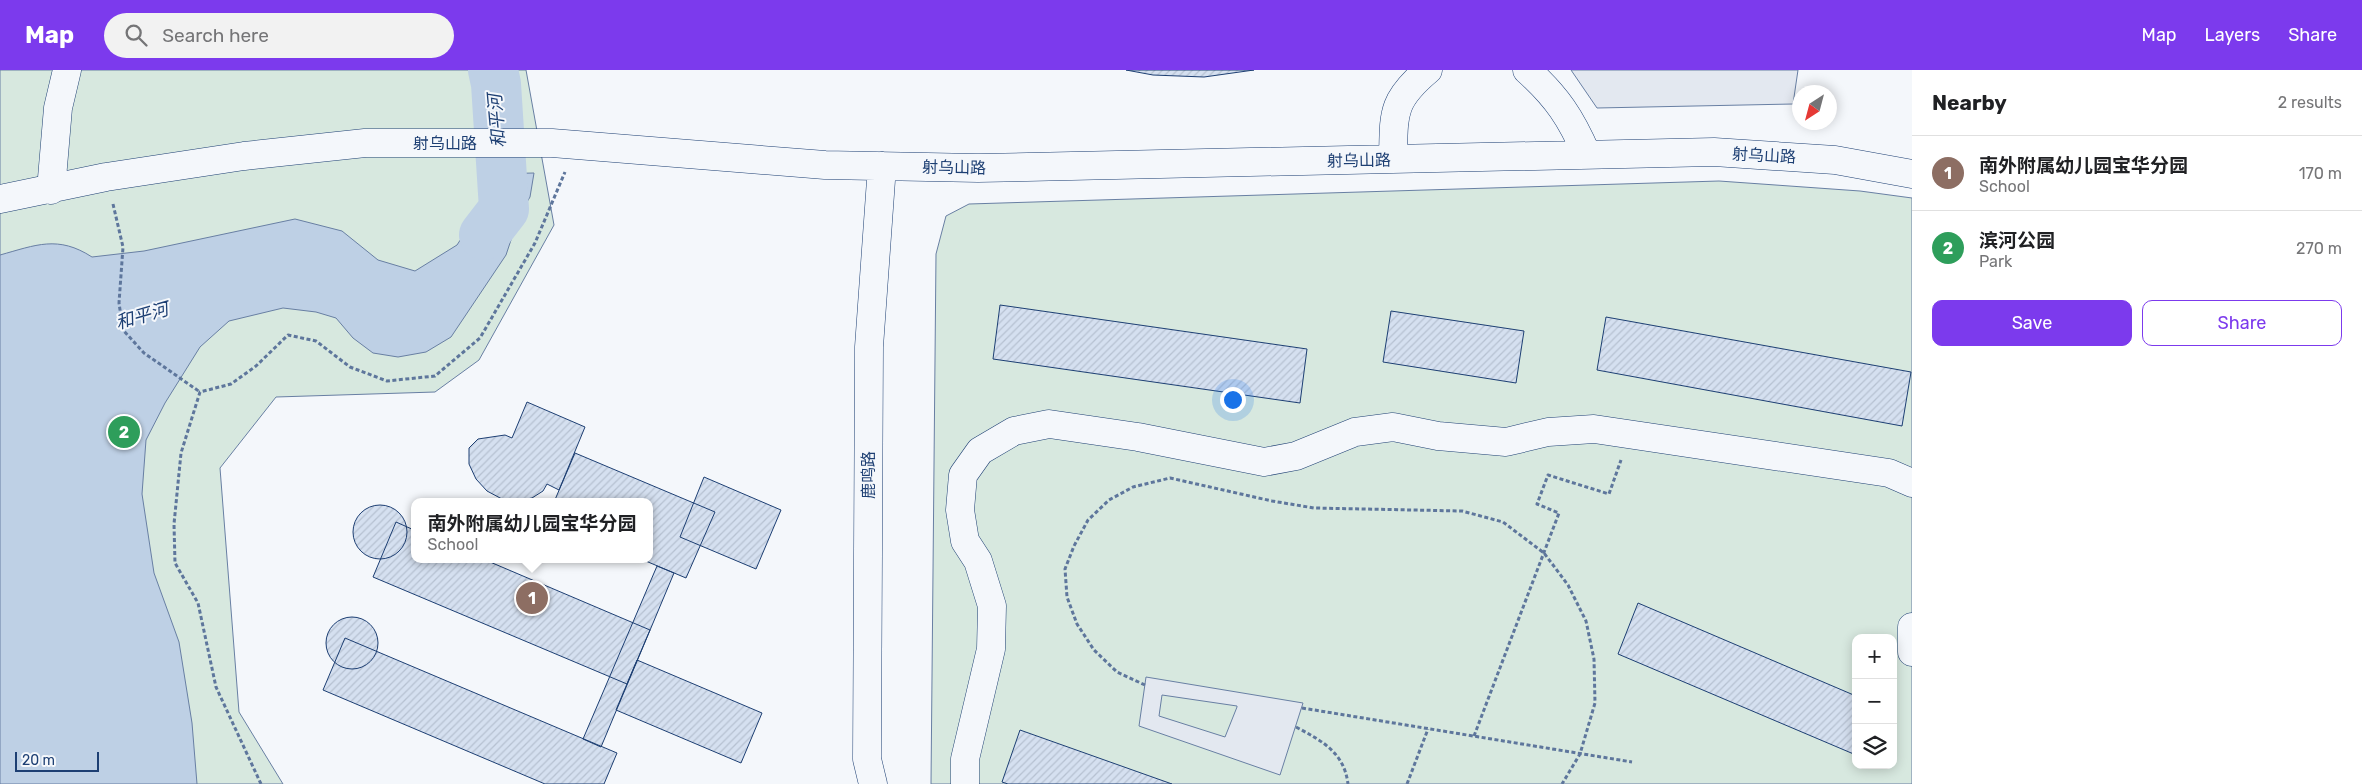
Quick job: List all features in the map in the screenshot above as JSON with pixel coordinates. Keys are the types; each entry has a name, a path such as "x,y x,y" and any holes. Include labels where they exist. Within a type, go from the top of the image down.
{"street":[{"path":"51,190 58,108 67,70"},
{"path":"1393,159 1394,121 1400,99 1414,82 1428,70"},
{"path":"1527,70 1548,89 1572,121 1587,155"},
{"name":"射乌山路","path":"0,199 51,190 106,177 244,156 365,143 562,144 826,165 978,168 1714,152 1835,160 1912,174"},
{"name":"鹿鸣路","path":"873,784 867,759 869,347 882,166"},
{"path":"965,784 965,759 991,649 992,606 978,561 966,541 960,510 963,475 980,451 1014,431 1050,424 1138,437 1264,462 1296,456 1356,432 1393,427 1438,436 1506,442 1548,432 1594,429 1889,473 1912,483"},
{"path":"1912,627 1912,652"}],"path":[{"path":"200,392 231,384 256,366 288,335 316,341 350,367 387,381 435,376 480,338 534,243 566,170 562,144"},
{"path":"106,177 123,247 119,303 123,330 144,353 184,379 200,392"},
{"path":"200,392 181,453 174,524 175,563 198,603 216,687 261,784"},
{"path":"1474,736 1559,512 1537,504 1548,475 1609,494 1630,434"},
{"path":"1145,685 1117,672 1094,650 1077,624 1067,597 1066,569 1074,546 1088,520 1109,500 1133,487 1170,478 1272,501 1314,508 1462,511 1503,522 1544,553 1568,585 1586,621 1594,659 1595,703 1580,754 1562,784"},
{"path":"1302,708 1632,762"},
{"path":"1296,727 1329,745 1346,770 1348,784"},
{"path":"1407,784 1428,729"}],"shaded area":[{"path":"0,70 526,70 554,225 479,360 435,392 276,397 220,468 239,712 283,784 0,784"},
{"path":"1571,70 1798,70 1796,85 1792,85 1792,104 1597,108"},
{"path":"1719,181 1860,191 1912,198 1912,784 931,784 936,254 946,216 969,204"},
{"path":"1146,677 1303,703 1280,775 1139,726","holes":["1162,695 1237,706 1225,737 1159,716"]}],"water":[{"path":"534,173 530,197 519,216 506,255 451,337 426,352 398,357 373,353 353,338 336,318 316,312 283,308 229,321 200,347 165,403 146,440 142,494 154,573 179,642 192,723 197,784 0,784 0,255 36,245 47,244 68,246 92,257 144,251 295,219 342,231 378,260 415,271 457,245 479,211 489,174"}],"building":[{"path":"1126,70 1254,70 1204,77 1153,75"},
{"path":"1000,305 1307,349 1300,403 993,359"},
{"path":"1391,311 1524,331 1516,383 1383,362"},
{"path":"1606,317 1911,372 1902,426 1597,370"},
{"path":"527,402 585,427 559,490 547,484 543,491 532,498 500,498 487,491 476,479 469,464 469,448 478,439 505,435 512,438"},
{"path":"575,453 715,512 686,578 650,563 653,563 653,498 556,498"},
{"path":"704,477 781,510 756,569 680,537"},
{"path":"380,505 390,507 399,513 405,522 407,532 405,542 399,551 390,557 380,559 370,557 361,551 355,542 353,532 355,522 361,513 370,507"},
{"path":"396,522 411,529 411,563 492,563 650,630 627,684 373,577"},
{"path":"657,566 674,573 601,747 583,739"},
{"path":"1638,603 1852,694 1852,753 1618,654"},
{"path":"347,617 357,617 371,624 378,638 378,648 371,662 357,669 347,669 337,665 330,658 326,648 326,638 330,628 337,621"},
{"path":"345,638 617,753 604,784 545,784 323,690"},
{"path":"637,660 762,713 741,763 616,710"},
{"path":"1020,730 1172,784 1008,784 1002,782"}],"waterway":[{"name":"和平河","path":"484,235 504,209 496,84 493,70"}],"place":[{"name":"滨河公园","path":"124,432"},
{"name":"南外附属幼儿园宝华分园","path":"532,598"}]}
